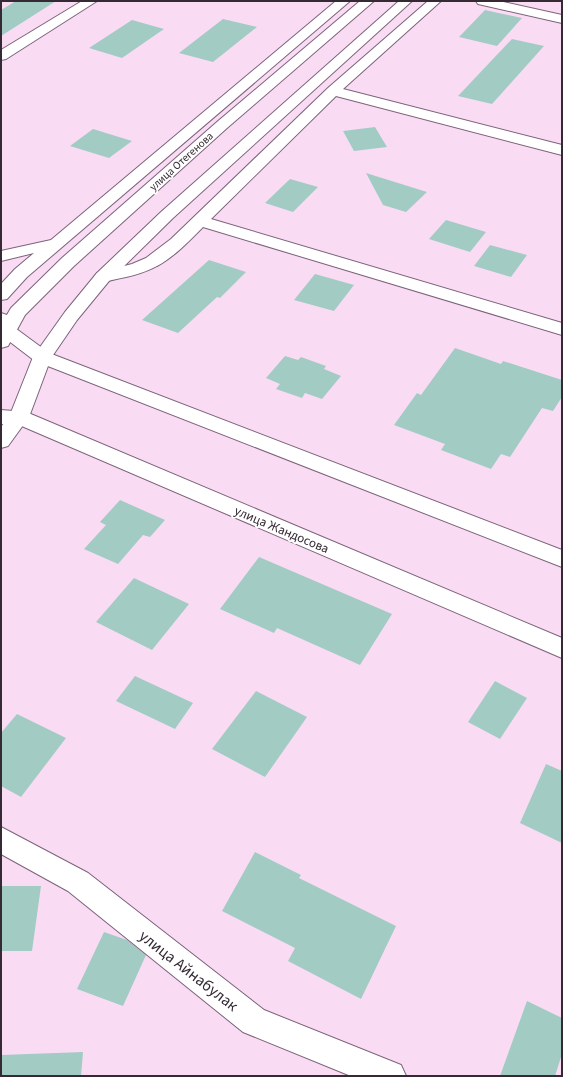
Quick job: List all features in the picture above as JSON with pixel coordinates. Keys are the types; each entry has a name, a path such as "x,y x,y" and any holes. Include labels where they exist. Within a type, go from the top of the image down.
{"street":[{"path":"1,56 91,1"},
{"name":"улица Отегенова","path":"1,295 21,273 344,1"},
{"name":"улица Отегенова","path":"3,331 17,312 68,262 222,125 368,1"},
{"path":"1,441 10,417 42,357 71,316 103,278 167,215 406,1"},
{"path":"103,278 138,268 152,262 177,243 332,91 435,1"},
{"path":"482,1 562,19"},
{"path":"332,91 562,150"},
{"path":"200,221 562,329"},
{"path":"1,256 56,244"},
{"path":"3,331 42,357 562,559"},
{"name":"улица Жандосова","path":"10,417 562,648"},
{"name":"улица Айнабулак","path":"1,840 78,882 254,1021 390,1076"}],"building":[{"path":"16,1 56,1 1,36 1,10"},
{"path":"485,10 522,18 497,46 459,37"},
{"path":"223,19 257,27 213,62 179,53"},
{"path":"132,20 164,29 122,58 89,48"},
{"path":"512,39 544,46 492,104 458,96"},
{"path":"375,127 387,147 354,151 343,131"},
{"path":"93,129 132,141 109,158 70,146"},
{"path":"366,173 427,192 406,212 383,205"},
{"path":"290,179 318,187 293,212 265,203"},
{"path":"446,220 486,232 470,252 429,239"},
{"path":"490,245 527,255 511,277 474,266"},
{"path":"209,260 246,272 220,298 217,297 178,333 142,320"},
{"path":"315,274 354,285 334,311 294,300"},
{"path":"455,348 501,364 503,361 562,380 562,397 553,411 542,408 510,457 501,454 491,469 441,450 445,444 394,425 417,393 421,395"},
{"path":"285,356 298,360 301,357 326,366 324,369 341,376 322,399 305,393 302,398 276,389 280,384 266,378"},
{"path":"120,500 165,520 150,537 143,535 118,564 84,549 106,525 100,522"},
{"path":"259,557 392,614 360,665 277,628 274,633 220,609"},
{"path":"134,578 189,604 152,650 96,622"},
{"path":"135,676 193,703 175,729 116,701"},
{"path":"495,681 527,698 500,739 468,722"},
{"path":"256,691 307,717 265,777 212,749"},
{"path":"17,714 66,738 21,797 1,786 1,733"},
{"path":"546,764 562,771 562,843 520,823"},
{"path":"255,852 301,875 299,878 396,926 361,999 288,961 295,948 222,911"},
{"path":"1,886 41,886 32,951 1,951"},
{"path":"104,932 127,940 146,955 123,1006 77,989"},
{"path":"527,1001 562,1018 562,1054 555,1076 500,1076"},
{"path":"83,1052 81,1076 1,1076 1,1055"}]}
